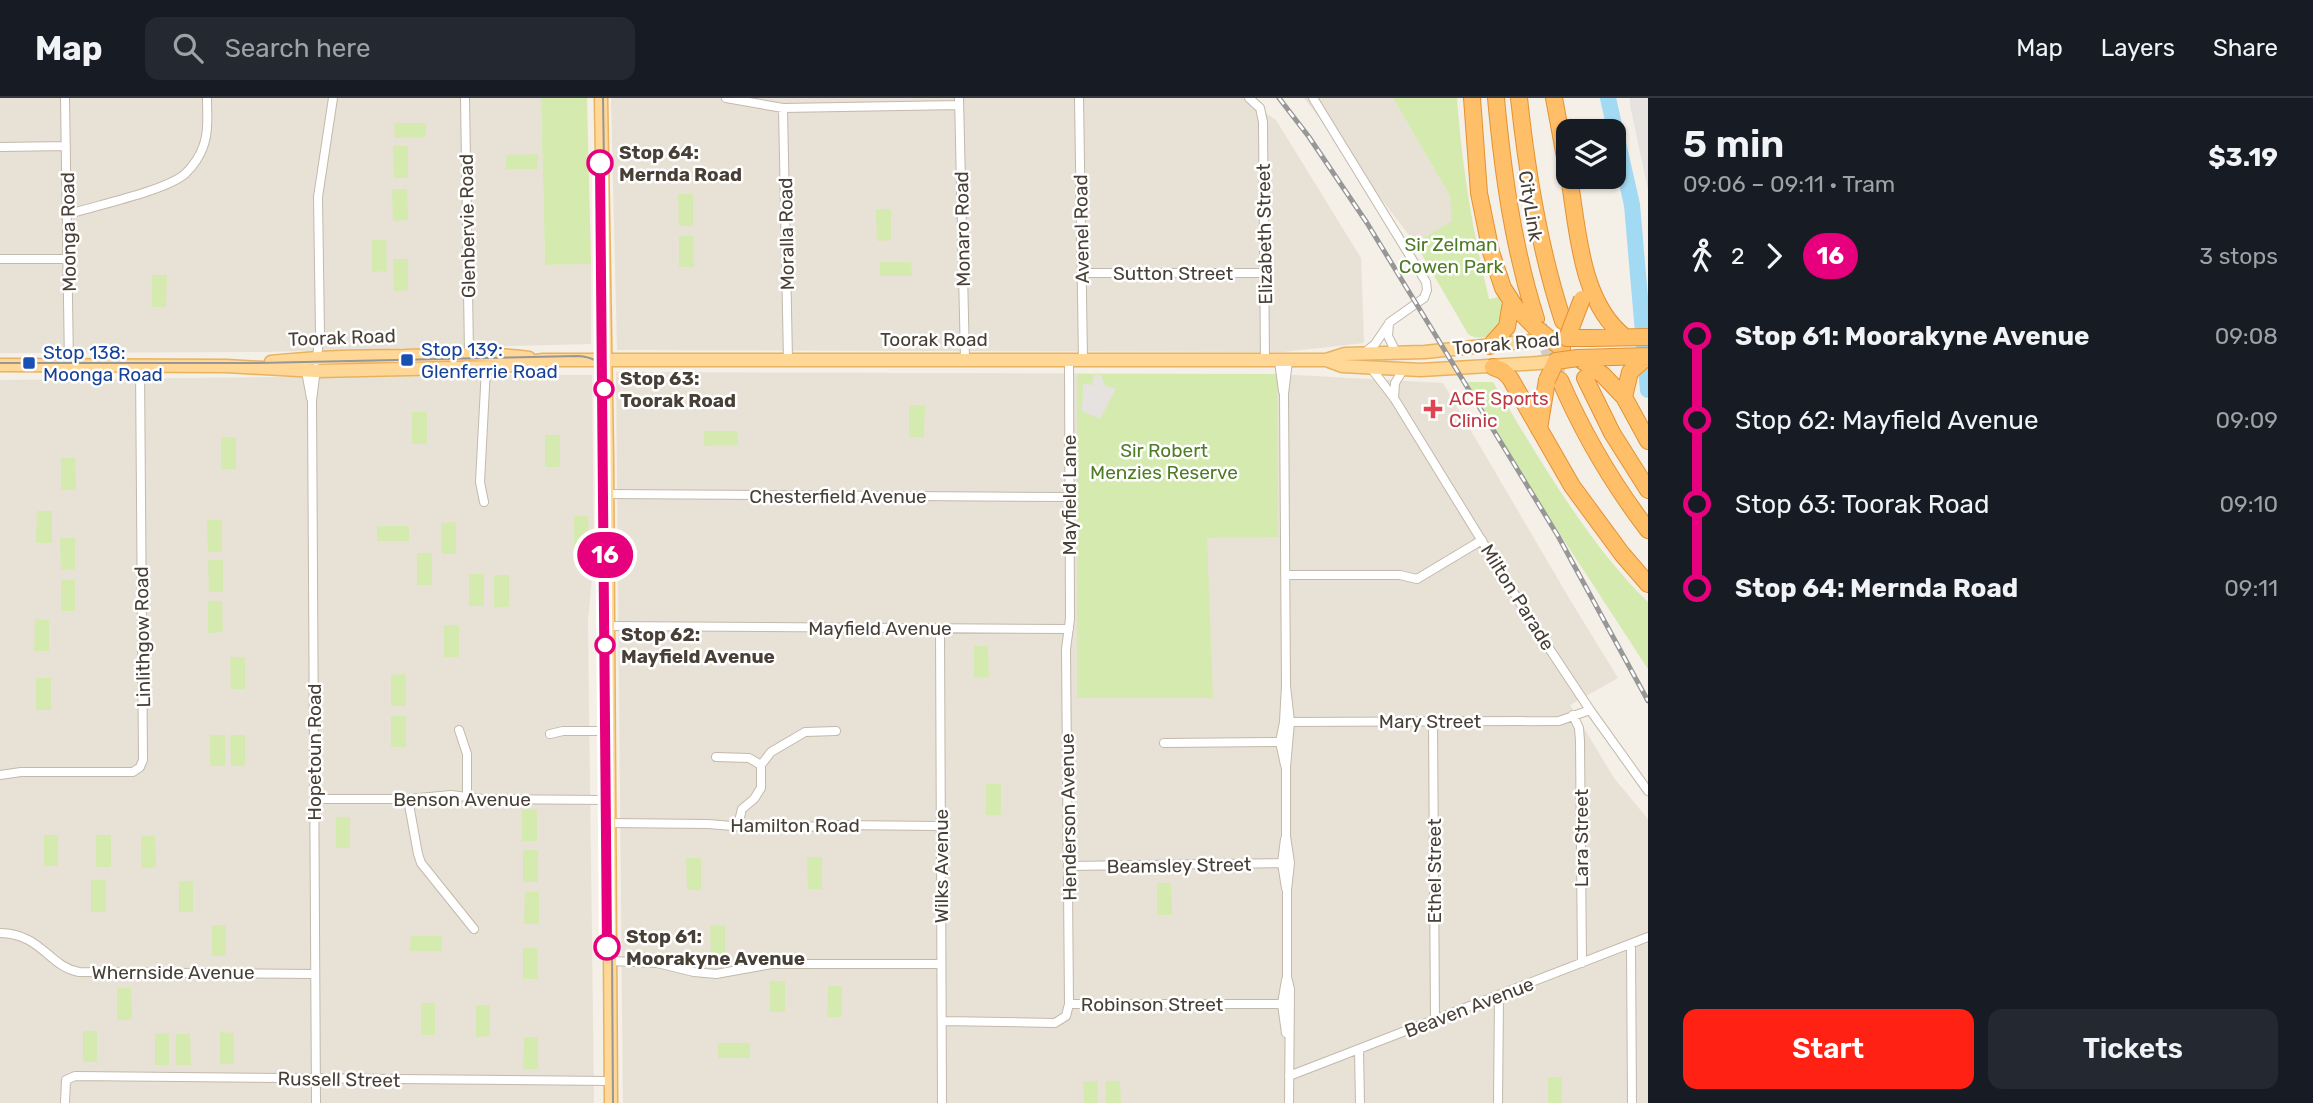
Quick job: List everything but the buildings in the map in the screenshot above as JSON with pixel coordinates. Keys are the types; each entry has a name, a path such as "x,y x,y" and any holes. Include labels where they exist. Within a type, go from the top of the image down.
{"highway":[{"path":"1472,98 1482,210 1499,277 1523,312 1555,350"},
{"name":"CityLink","path":"1496,98 1504,183 1519,259 1523,312"},
{"path":"1519,98 1534,214 1563,321"},
{"path":"1554,98 1558,119"},
{"path":"1571,189 1590,300 1625,337"},
{"path":"1539,429 1553,380 1555,350 1590,300"},
{"path":"1490,346 1523,312"},
{"name":"Toorak Road","path":"1555,350 1625,337 1648,337"},
{"name":"Toorak Road","path":"1555,350 1578,358 1648,356"},
{"path":"1625,398 1630,372 1648,356"},
{"path":"1578,358 1604,375 1625,398 1648,440"},
{"path":"1493,367 1510,378 1549,449 1587,507 1622,554 1648,583"},
{"path":"1585,378 1612,433 1648,490"},
{"path":"1553,380 1604,466 1648,530"}],"main road":[{"path":"601,98 611,1103"},
{"name":"Toorak Road","path":"0,365 226,366 469,354 499,354 543,360 1277,361 1326,360 1345,354 1490,346 1531,341 1555,350"},
{"name":"Toorak Road","path":"1326,360 1342,366 1404,370 1493,367 1555,350"},
{"name":"Toorak Road","path":"314,362 486,368 543,360"}],"street":[{"name":"Moonga Road","path":"65,98 69,366"},
{"path":"68,213 156,188 184,174 197,159 205,143 207,98"},
{"name":"Hopetoun Road","path":"316,1103 312,401 314,362 320,333 318,197 332,98"},
{"name":"Glenbervie Road","path":"465,98 469,354"},
{"path":"726,98 783,108 959,101"},
{"name":"Avenel Road","path":"1079,98 1083,361"},
{"name":"Elizabeth Street","path":"1250,98 1260,108 1263,122 1264,273 1284,394 1284,546 1288,575 1285,610 1287,722 1284,742 1289,1103"},
{"path":"1313,98 1426,282 1426,293 1422,300 1389,323 1375,344 1364,353"},
{"name":"Monaro Road","path":"959,101 964,360"},
{"name":"Moralla Road","path":"783,108 788,360"},
{"path":"0,147 66,146"},
{"path":"0,259 68,259"},
{"name":"Sutton Street","path":"1082,273 1264,273"},
{"path":"1389,323 1388,336 1396,352"},
{"name":"Mayfield Lane","path":"1069,361 1069,629"},
{"name":"Linlithgow Road","path":"0,775 21,772 133,772 140,767 143,760 140,366"},
{"path":"484,502 481,482 486,368"},
{"name":"Milton Parade","path":"1371,368 1394,398 1533,624 1648,791"},
{"path":"1394,398 1395,383 1404,370"},
{"name":"Chesterfield Avenue","path":"607,494 1069,497"},
{"path":"1288,575 1400,575 1417,579 1482,540"},
{"name":"Mayfield Avenue","path":"608,626 1069,629"},
{"name":"Wilks Avenue","path":"940,628 942,1103"},
{"name":"Henderson Avenue","path":"1069,629 1066,649 1069,1004"},
{"path":"1574,715 1584,701"},
{"name":"Mary Street","path":"1287,722 1559,721 1590,710"},
{"name":"Lara Street","path":"1574,715 1580,741 1582,963"},
{"name":"Ethel Street","path":"1433,721 1435,1021"},
{"path":"459,730 467,754 467,797"},
{"path":"550,734 563,731 608,731"},
{"path":"738,825 742,809 754,799 761,788 761,765 771,751 805,732 836,731"},
{"path":"1164,743 1284,742"},
{"path":"716,757 748,758 761,765"},
{"name":"Benson Avenue","path":"315,799 408,799 444,796 609,800"},
{"path":"408,799 421,863 474,929"},
{"name":"Hamilton Road","path":"609,823 738,825 769,829 838,825 940,826"},
{"name":"Beamsley Street","path":"1068,866 1286,863"},
{"name":"Whernside Avenue","path":"0,933 18,934 30,939 68,968 79,972 315,974"},
{"name":"Beaven Avenue","path":"1289,1076 1648,937"},
{"path":"1631,943 1632,1103"},
{"path":"610,961 657,963 716,974 772,964 941,964"},
{"path":"1498,1103 1499,996"},
{"name":"Robinson Street","path":"942,1021 1055,1023 1066,1016 1069,1004 1286,1004"},
{"path":"1359,1050 1360,1103"},
{"name":"Russell Street","path":"65,1103 65,1084 68,1078 75,1076 611,1081"}],"shaded area":[{"path":"0,98 541,98 545,265 591,264 591,344 262,352 0,353"},
{"path":"611,98 1243,98 1276,120 1361,258 1364,343 1283,352 617,350"},
{"path":"1304,98 1393,98 1450,196 1453,221 1415,243"},
{"path":"1630,98 1648,98 1648,190 1630,105"},
{"path":"616,372 1277,374 1443,383 1618,678 1570,705 1614,778 1648,819 1648,1103 623,1103"},
{"path":"592,375 594,556 588,621 594,1103 0,1103 0,380"},
{"path":"1094,375 1101,375 1105,386 1116,388 1100,419 1082,411 1083,383 1092,385"}],"green space":[{"path":"541,98 587,98 591,264 545,265"},
{"name":"Sir Zelman Cowen Park","path":"1393,98 1457,98 1465,175 1483,274 1489,299 1499,297 1503,310 1498,327 1485,337 1468,334 1415,243 1452,221 1450,196"},
{"path":"394,123 426,123 426,137 395,138"},
{"path":"393,146 408,146 408,178 394,178"},
{"path":"538,154 538,169 506,169 506,155"},
{"path":"392,189 407,189 408,220 393,221"},
{"path":"678,194 693,194 693,226 679,226"},
{"path":"876,209 891,209 891,240 877,241"},
{"path":"679,236 693,236 694,267 679,267"},
{"path":"372,240 386,240 387,271 372,272"},
{"path":"393,259 408,259 408,290 394,291"},
{"path":"880,262 911,262 912,276 880,276"},
{"path":"152,275 167,275 166,307 152,307"},
{"name":"Sir Robert Menzies Reserve","path":"1077,374 1277,374 1278,537 1207,538 1213,698 1077,698"},
{"path":"1465,382 1493,382 1584,526 1648,602 1648,669 1556,528"},
{"path":"909,405 925,405 924,437 909,437"},
{"path":"412,412 427,412 427,444 412,444"},
{"path":"704,431 737,431 738,445 704,446"},
{"path":"545,435 560,435 560,467 545,467"},
{"path":"221,437 236,437 236,469 221,469"},
{"path":"61,458 75,458 76,490 61,490"},
{"path":"37,511 52,511 52,543 36,543"},
{"path":"574,516 588,516 589,547 574,547"},
{"path":"207,520 222,520 222,552 208,552"},
{"path":"456,522 456,554 442,554 441,523"},
{"path":"377,526 409,526 409,541 377,541"},
{"path":"60,538 75,538 75,569 61,570"},
{"path":"417,553 432,553 432,585 417,585"},
{"path":"208,560 223,560 223,592 209,592"},
{"path":"469,574 484,574 484,606 469,606"},
{"path":"494,575 509,575 509,607 494,607"},
{"path":"61,580 75,580 75,611 61,611"},
{"path":"208,601 222,601 223,632 208,633"},
{"path":"35,619 49,620 49,651 34,651"},
{"path":"444,625 459,625 459,657 444,657"},
{"path":"974,646 988,646 989,677 974,678"},
{"path":"230,657 245,657 245,689 231,689"},
{"path":"406,674 406,706 391,706 391,675"},
{"path":"36,678 51,678 51,710 36,710"},
{"path":"391,716 406,716 406,747 391,747"},
{"path":"210,735 225,735 225,766 210,766"},
{"path":"230,735 245,735 245,766 231,766"},
{"path":"986,784 1001,784 1001,815 986,815"},
{"path":"537,809 537,841 522,841 522,810"},
{"path":"336,817 350,817 350,848 336,848"},
{"path":"44,835 58,835 58,866 44,866"},
{"path":"96,835 111,835 111,867 96,867"},
{"path":"141,836 155,836 156,867 141,868"},
{"path":"523,850 538,850 538,882 523,882"},
{"path":"807,857 822,857 822,889 808,889"},
{"path":"686,858 701,858 701,890 687,890"},
{"path":"91,880 106,880 106,912 91,912"},
{"path":"179,881 193,881 193,912 179,912"},
{"path":"1157,883 1171,883 1172,915 1157,915"},
{"path":"525,892 539,892 539,924 524,924"},
{"path":"212,925 226,925 226,956 212,956"},
{"path":"725,925 725,957 711,957 710,926"},
{"path":"411,936 442,936 442,951 410,951"},
{"path":"523,948 537,948 538,979 523,979"},
{"path":"770,981 785,981 785,1012 770,1012"},
{"path":"828,986 842,986 842,1017 827,1017"},
{"path":"117,988 131,988 132,1019 117,1020"},
{"path":"421,1003 435,1003 435,1035 421,1035"},
{"path":"476,1005 490,1005 490,1036 476,1037"},
{"path":"83,1031 97,1031 97,1062 83,1062"},
{"path":"220,1032 234,1033 234,1064 220,1064"},
{"path":"169,1033 169,1065 155,1065 155,1034"},
{"path":"176,1034 190,1034 191,1065 176,1065"},
{"path":"524,1037 538,1037 538,1069 523,1069"},
{"path":"718,1043 750,1043 750,1058 718,1058"},
{"path":"1548,1077 1562,1077 1562,1103 1548,1103"},
{"path":"1098,1081 1098,1103 1084,1103 1083,1082"},
{"path":"1106,1081 1120,1081 1121,1103 1106,1103"}],"waterway":[{"path":"1608,98 1632,205 1648,390"}],"tunnel":[{"path":"1539,326 1558,374"}],"tram line":[{"path":"603,98 613,1103"},
{"name":"16","path":"600,163 607,947"},
{"path":"0,363 259,363 578,356 596,361 607,376"}],"railway":[{"path":"1279,98 1367,223 1558,536 1648,701"}],"place":[{"name":"Stop 64: Mernda Road","path":"600,163"},
{"name":"Stop 139: Glenferrie Road","path":"407,360"},
{"name":"Stop 138: Moonga Road","path":"29,363"},
{"name":"Stop 63: Toorak Road","path":"604,389"},
{"name":"ACE Sports Clinic","path":"1433,409"},
{"name":"Stop 62: Mayfield Avenue","path":"605,645"},
{"name":"Stop 61: Moorakyne Avenue","path":"607,947"}]}
